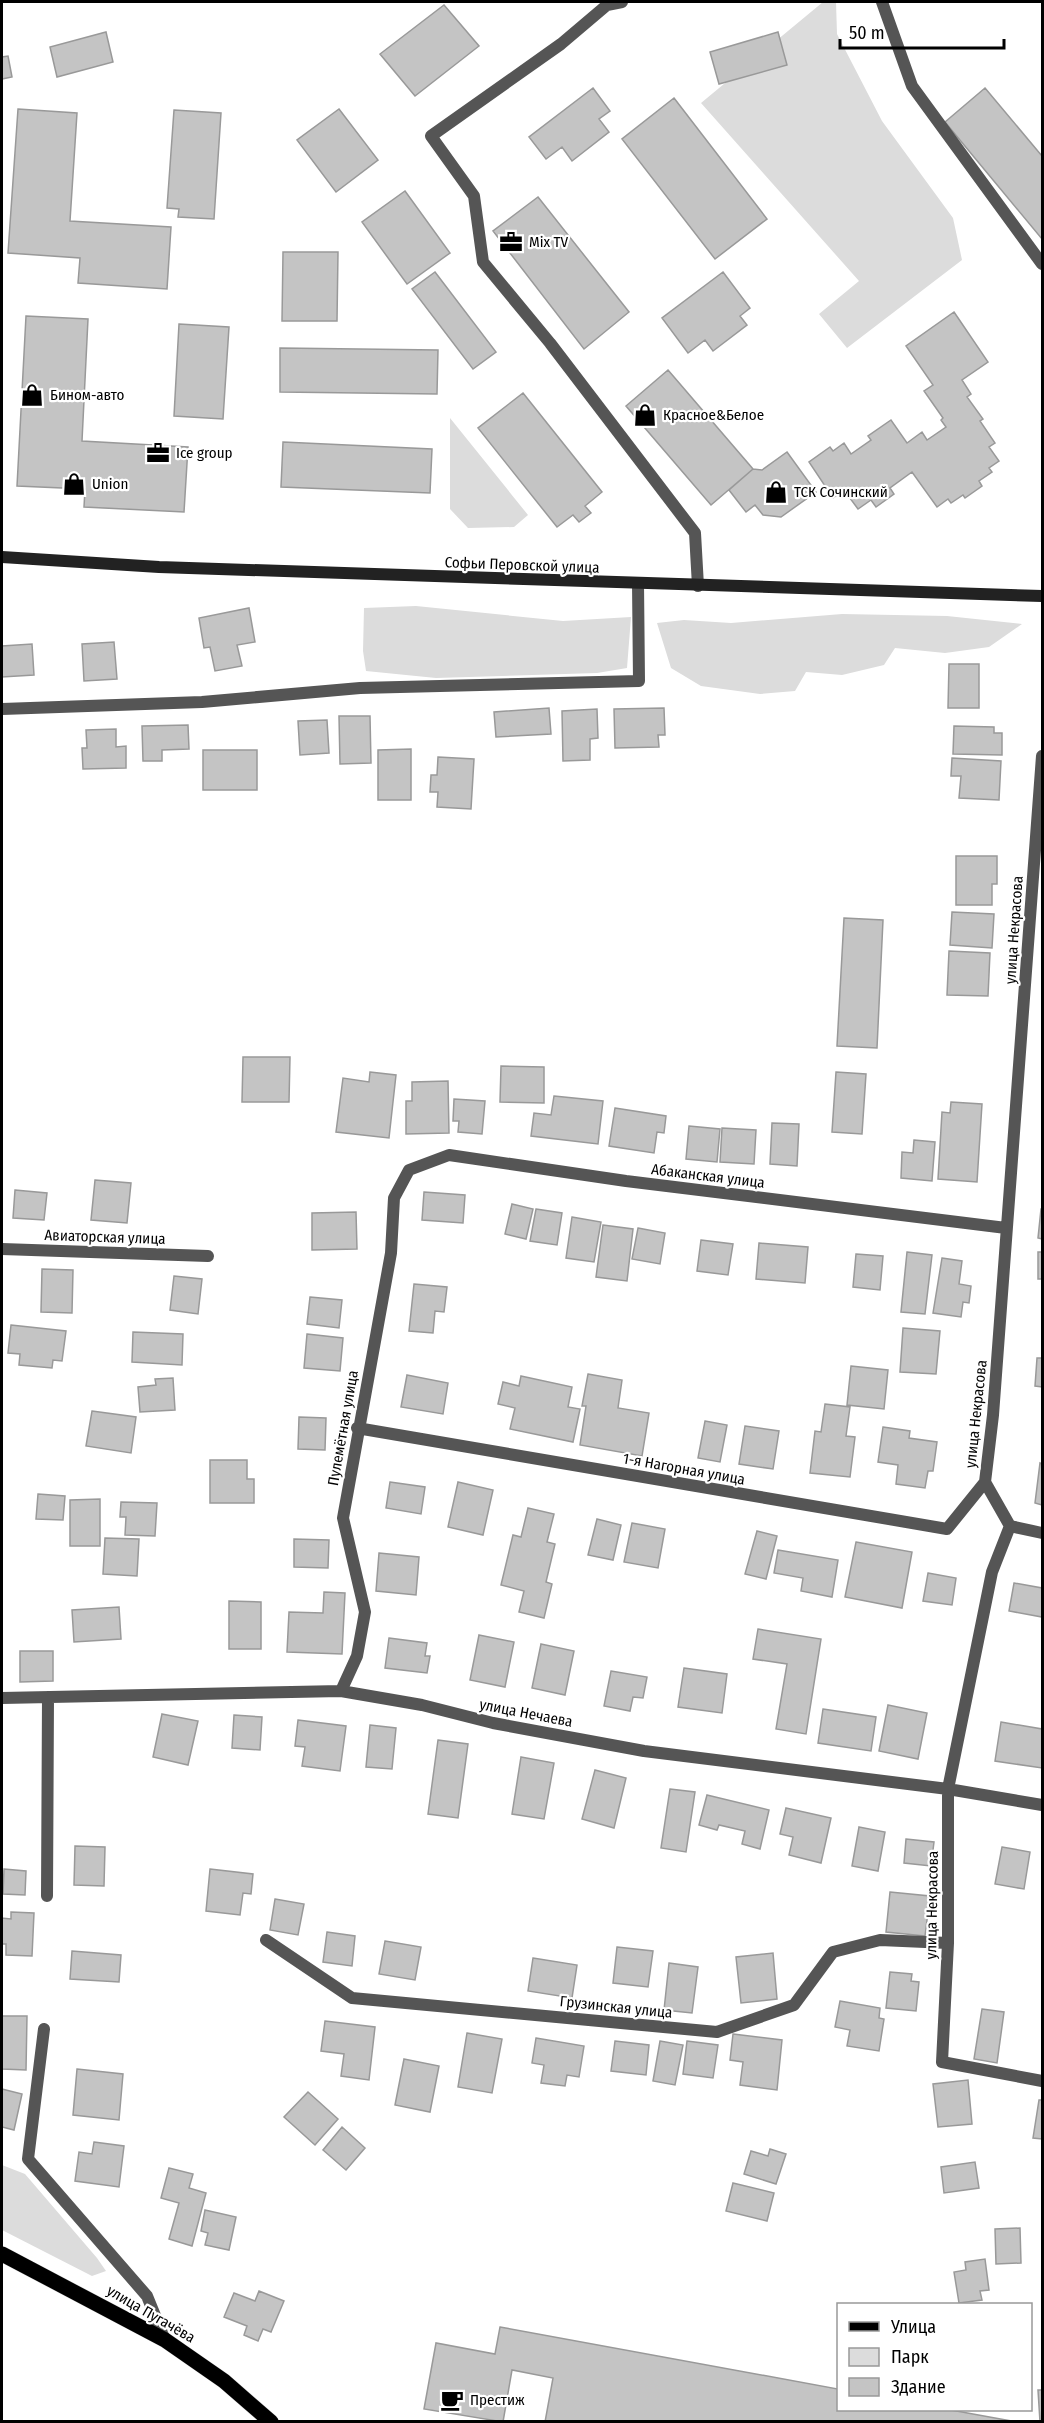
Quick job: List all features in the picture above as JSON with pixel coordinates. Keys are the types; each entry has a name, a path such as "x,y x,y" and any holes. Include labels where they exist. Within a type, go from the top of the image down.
{"main road":[{"name":"Софьи Перовской улица","path":"2,557 159,567 1042,596"},
{"name":"улица Пугачёва","path":"2,2254 165,2340 224,2381 271,2421"}],"street":[{"path":"622,2 606,4 561,44 431,136 474,196 483,262 550,343 695,533 698,586"},
{"path":"882,2 912,86 1042,264"},
{"path":"2,709 202,702 360,688 639,681 638,583"},
{"name":"улица Некрасова","path":"1042,756 993,1415 985,1482 1010,1526 992,1572 948,1789 948,1943 942,2062 1042,2081"},
{"name":"Абаканская улица","path":"409,1170 449,1155 626,1181 1006,1228"},
{"name":"Пулемётная улица","path":"341,1691 357,1656 365,1612 343,1518 357,1428 391,1253 394,1198 409,1170"},
{"name":"Авиаторская улица","path":"2,1249 208,1256"},
{"name":"1-я Нагорная улица","path":"357,1428 947,1529 985,1482"},
{"path":"1010,1526 1042,1533"},
{"name":"улица Нечаева","path":"2,1698 341,1691 422,1705 493,1724 644,1751 948,1789 1042,1805"},
{"path":"47,1896 48,1696"},
{"name":"Грузинская улица","path":"266,1940 352,1998 717,2032 794,2005 833,1952 880,1940 948,1943"},
{"path":"44,2029 28,2159 147,2296 165,2340"}],"green space":[{"path":"823,2 836,2 837,34 882,121 953,218 962,260 847,348 819,314 859,281 701,103"},
{"path":"450,418 528,515 514,527 468,528 450,509"},
{"path":"416,606 563,621 631,617 627,668 597,673 436,678 366,671 363,651 364,608"},
{"path":"842,614 947,616 1022,624 989,647 945,653 895,648 884,665 842,675 806,672 795,691 760,694 701,686 671,668 657,623 684,620 731,623"},
{"path":"2,2165 25,2174 106,2271 92,2276 2,2230"}],"building":[{"path":"444,5 479,46 415,96 380,54"},
{"path":"106,32 113,62 57,77 50,47"},
{"path":"778,32 787,65 719,84 710,52"},
{"path":"8,56 12,77 2,79 2,57"},
{"path":"593,88 610,111 599,119 609,132 572,161 562,147 546,159 529,137"},
{"path":"985,88 1042,156 1042,239 945,122"},
{"path":"674,98 767,219 715,259 622,139"},
{"path":"18,109 77,113 70,221 171,227 167,289 78,283 80,258 8,253"},
{"path":"339,109 378,160 336,192 297,140"},
{"path":"174,110 221,113 214,219 178,217 179,209 167,208"},
{"path":"405,191 450,253 407,284 362,222"},
{"path":"538,197 629,312 584,349 493,231"},
{"path":"283,252 338,252 337,321 282,321"},
{"path":"435,272 496,352 473,369 412,289"},
{"path":"723,272 750,308 740,316 747,325 713,351 705,340 688,353 662,318"},
{"path":"954,312 988,362 962,380 971,394 967,397 983,419 980,421 995,443 989,447 999,461 989,468 992,472 979,481 982,486 965,498 963,495 951,503 948,499 937,507 912,472 890,488 894,494 876,507 871,500 858,509 844,490 833,498 809,462 830,447 833,451 844,443 851,454 871,440 868,436 891,420 907,443 922,432 927,440 946,427 941,420 943,418 924,391 933,385 906,346"},
{"path":"26,316 88,319 82,441 188,447 184,512 84,507 85,489 17,486"},
{"path":"179,324 229,327 223,419 174,416"},
{"path":"280,348 438,350 437,394 280,392"},
{"path":"668,370 753,469 711,505 626,406"},
{"path":"523,393 602,492 585,506 591,513 579,522 573,515 557,527 478,428"},
{"path":"283,442 432,449 430,493 281,487"},
{"path":"787,452 816,492 781,517 763,515 755,505 746,512 729,490 753,469 762,470"},
{"path":"249,608 255,642 237,645 242,666 215,671 210,647 204,648 199,618"},
{"path":"114,642 117,679 84,681 82,644"},
{"path":"32,644 34,675 2,677 2,646"},
{"path":"949,664 979,664 979,708 948,708"},
{"path":"549,708 551,734 496,737 494,712"},
{"path":"664,708 665,735 658,735 659,747 615,748 614,709"},
{"path":"597,709 598,738 590,739 590,760 563,761 562,711"},
{"path":"339,716 370,716 371,763 340,764"},
{"path":"327,720 329,753 300,755 298,721"},
{"path":"188,725 189,749 162,750 162,761 143,761 142,726"},
{"path":"954,726 994,727 994,733 1002,733 1002,755 953,754"},
{"path":"116,729 116,747 126,746 126,768 83,769 82,748 87,748 86,730"},
{"path":"411,749 411,800 378,800 378,750"},
{"path":"203,750 257,750 257,790 203,790"},
{"path":"438,757 474,759 471,809 437,807 438,792 430,792 431,775 437,775"},
{"path":"952,758 1001,761 999,800 959,798 961,776 951,776"},
{"path":"956,856 997,856 997,884 992,884 992,905 956,905"},
{"path":"952,912 994,914 992,948 950,945"},
{"path":"844,918 883,920 877,1048 837,1046"},
{"path":"949,951 990,953 988,996 947,995"},
{"path":"243,1057 290,1057 289,1102 242,1102"},
{"path":"501,1066 544,1067 544,1103 500,1102"},
{"path":"370,1072 396,1075 389,1138 336,1132 343,1078 369,1082"},
{"path":"836,1072 866,1074 862,1134 832,1132"},
{"path":"448,1081 449,1133 406,1134 406,1101 412,1101 412,1082"},
{"path":"554,1096 603,1101 598,1144 531,1136 534,1113 551,1115"},
{"path":"454,1099 485,1101 482,1134 458,1132 459,1121 453,1121"},
{"path":"951,1102 982,1104 977,1182 938,1179 942,1112 950,1113"},
{"path":"615,1108 666,1116 664,1133 657,1132 654,1153 609,1146"},
{"path":"772,1123 799,1124 797,1166 770,1164"},
{"path":"689,1126 720,1129 717,1162 686,1159"},
{"path":"722,1128 756,1130 754,1164 720,1162"},
{"path":"914,1140 935,1142 932,1181 901,1178 902,1152 913,1153"},
{"path":"95,1180 131,1183 127,1223 91,1220"},
{"path":"15,1190 47,1193 44,1220 13,1218"},
{"path":"424,1192 465,1195 463,1223 422,1220"},
{"path":"512,1204 533,1209 526,1239 505,1234"},
{"path":"536,1209 562,1213 557,1245 530,1241"},
{"path":"1042,1209 1042,1239 1038,1238"},
{"path":"356,1212 357,1249 312,1250 312,1213"},
{"path":"572,1217 601,1222 594,1262 566,1258"},
{"path":"603,1225 633,1229 627,1281 596,1277"},
{"path":"638,1228 665,1233 660,1264 632,1259"},
{"path":"701,1240 733,1244 728,1275 697,1271"},
{"path":"759,1243 808,1247 805,1283 756,1279"},
{"path":"907,1252 932,1255 925,1314 901,1312"},
{"path":"1038,1252 1042,1252 1042,1279 1038,1279"},
{"path":"856,1254 883,1256 880,1290 853,1287"},
{"path":"942,1258 962,1261 959,1284 971,1286 969,1303 963,1302 961,1317 933,1313"},
{"path":"42,1269 73,1270 72,1313 41,1312"},
{"path":"174,1276 202,1279 198,1314 170,1310"},
{"path":"414,1284 447,1287 444,1312 435,1311 433,1333 409,1331"},
{"path":"310,1297 342,1300 339,1328 307,1324"},
{"path":"11,1325 66,1331 62,1361 53,1360 52,1368 19,1365 20,1354 8,1353"},
{"path":"903,1328 940,1331 936,1374 900,1372"},
{"path":"133,1332 183,1334 182,1365 132,1362"},
{"path":"307,1334 343,1338 340,1371 304,1368"},
{"path":"1037,1358 1042,1358 1042,1387 1035,1386"},
{"path":"851,1366 888,1370 884,1409 847,1405"},
{"path":"588,1374 622,1380 618,1408 649,1413 642,1456 580,1445 586,1406 582,1406"},
{"path":"407,1375 448,1383 443,1414 401,1407"},
{"path":"521,1376 572,1387 568,1407 580,1409 573,1442 510,1429 515,1408 498,1404 503,1382 519,1386"},
{"path":"173,1378 175,1410 140,1412 138,1387 156,1385 155,1379"},
{"path":"825,1404 850,1407 846,1436 855,1437 850,1477 810,1473 815,1431 821,1432"},
{"path":"92,1411 136,1417 131,1453 86,1446"},
{"path":"299,1417 326,1418 325,1450 298,1449"},
{"path":"705,1421 727,1425 720,1462 698,1458"},
{"path":"745,1426 779,1431 773,1469 739,1464"},
{"path":"883,1427 910,1431 909,1438 937,1442 933,1471 928,1471 925,1488 896,1484 898,1465 878,1462"},
{"path":"210,1460 247,1460 247,1479 254,1479 254,1503 210,1503"},
{"path":"1040,1463 1042,1464 1042,1505 1035,1503"},
{"path":"390,1482 425,1487 421,1514 386,1508"},
{"path":"458,1482 493,1490 483,1535 448,1527"},
{"path":"38,1494 65,1496 63,1520 36,1519"},
{"path":"100,1499 100,1546 70,1546 70,1500"},
{"path":"121,1502 157,1503 155,1536 125,1535 126,1517 120,1517"},
{"path":"528,1508 554,1514 547,1542 555,1544 546,1582 552,1584 544,1618 519,1612 524,1591 501,1585 513,1535 521,1537"},
{"path":"597,1519 621,1525 613,1560 588,1555"},
{"path":"632,1523 665,1529 658,1568 624,1562"},
{"path":"757,1531 777,1536 766,1579 745,1574"},
{"path":"105,1538 139,1539 137,1576 103,1574"},
{"path":"294,1539 329,1540 328,1568 294,1567"},
{"path":"856,1542 912,1552 902,1608 845,1597"},
{"path":"778,1550 838,1560 832,1597 801,1591 803,1578 774,1573"},
{"path":"379,1553 419,1557 416,1595 376,1591"},
{"path":"928,1573 956,1578 952,1605 923,1601"},
{"path":"1014,1583 1042,1588 1042,1617 1009,1611"},
{"path":"324,1592 345,1593 342,1654 287,1652 289,1612 323,1613"},
{"path":"229,1601 261,1602 261,1649 229,1649"},
{"path":"119,1607 121,1639 74,1642 72,1610"},
{"path":"758,1629 821,1639 806,1734 776,1729 787,1664 753,1659"},
{"path":"479,1635 514,1642 505,1687 470,1680"},
{"path":"389,1638 427,1643 425,1656 430,1656 427,1673 385,1668"},
{"path":"541,1644 574,1651 565,1695 532,1688"},
{"path":"20,1651 53,1651 53,1681 20,1682"},
{"path":"684,1668 727,1674 722,1713 678,1707"},
{"path":"611,1671 647,1677 643,1698 633,1697 630,1711 604,1706"},
{"path":"888,1705 927,1713 918,1759 879,1751"},
{"path":"823,1709 876,1717 871,1751 818,1743"},
{"path":"162,1714 198,1721 188,1765 153,1757"},
{"path":"234,1715 262,1717 260,1750 232,1748"},
{"path":"298,1720 346,1726 340,1771 302,1766 305,1747 295,1746"},
{"path":"1001,1722 1042,1729 1042,1768 995,1761"},
{"path":"370,1725 396,1728 392,1769 366,1767"},
{"path":"438,1740 468,1744 458,1818 428,1814"},
{"path":"521,1757 554,1763 544,1819 512,1814"},
{"path":"595,1770 626,1778 614,1828 582,1819"},
{"path":"670,1789 695,1792 686,1852 661,1848"},
{"path":"707,1795 769,1810 760,1849 742,1844 745,1831 719,1825 717,1830 699,1825"},
{"path":"786,1808 831,1818 821,1863 789,1855 793,1837 780,1834"},
{"path":"859,1827 885,1832 878,1871 852,1866"},
{"path":"906,1839 934,1842 931,1866 904,1863"},
{"path":"75,1846 105,1847 104,1886 74,1885"},
{"path":"1002,1847 1030,1852 1024,1889 995,1884"},
{"path":"4,1869 26,1871 25,1895 3,1894"},
{"path":"210,1869 253,1874 251,1894 243,1893 240,1915 206,1911"},
{"path":"890,1892 930,1896 925,1936 886,1932"},
{"path":"275,1899 304,1904 298,1935 270,1930"},
{"path":"11,1912 34,1913 32,1956 6,1955 6,1944 2,1944 2,1918 11,1919"},
{"path":"327,1932 355,1936 352,1966 323,1962"},
{"path":"385,1941 421,1947 415,1980 379,1974"},
{"path":"617,1947 653,1951 648,1987 613,1983"},
{"path":"72,1951 121,1955 119,1982 70,1979"},
{"path":"773,1953 777,1999 741,2003 736,1957"},
{"path":"533,1958 577,1965 572,1998 528,1991"},
{"path":"669,1963 698,1967 692,2013 664,2010"},
{"path":"890,1972 912,1974 911,1981 919,1982 916,2011 886,2008"},
{"path":"840,2001 880,2008 879,2018 884,2019 879,2051 847,2046 850,2030 835,2027"},
{"path":"982,2009 1004,2012 997,2063 974,2059"},
{"path":"2,2016 27,2016 26,2070 2,2069"},
{"path":"325,2021 375,2027 369,2080 341,2076 344,2054 321,2051"},
{"path":"467,2033 502,2039 492,2093 458,2087"},
{"path":"733,2034 782,2040 777,2090 740,2085 743,2062 730,2060"},
{"path":"536,2038 584,2046 579,2077 567,2075 565,2086 541,2083 544,2065 532,2063"},
{"path":"615,2041 649,2045 646,2075 611,2071"},
{"path":"660,2041 683,2045 675,2085 653,2081"},
{"path":"687,2041 718,2045 713,2078 683,2074"},
{"path":"404,2059 439,2066 430,2112 395,2105"},
{"path":"77,2069 123,2074 119,2120 73,2115"},
{"path":"968,2080 972,2124 938,2127 933,2084"},
{"path":"2,2089 22,2094 14,2130 2,2127"},
{"path":"308,2092 338,2119 315,2145 284,2117"},
{"path":"1039,2100 1042,2100 1042,2139 1033,2138"},
{"path":"342,2127 365,2148 346,2170 323,2150"},
{"path":"94,2142 124,2146 119,2187 75,2181 79,2152 92,2154"},
{"path":"770,2149 786,2154 776,2184 744,2174 751,2151 768,2156"},
{"path":"975,2162 979,2188 944,2193 941,2167"},
{"path":"169,2168 193,2174 189,2188 206,2193 192,2246 169,2239 179,2203 161,2198"},
{"path":"733,2183 774,2193 767,2221 726,2211"},
{"path":"205,2210 236,2217 229,2250 205,2245 208,2233 201,2231"},
{"path":"1020,2228 1021,2263 996,2264 995,2229"},
{"path":"985,2259 989,2290 980,2291 982,2300 959,2303 954,2272 966,2270 965,2262"},
{"path":"259,2291 284,2301 271,2332 263,2329 258,2341 244,2335 247,2326 224,2317 234,2293 255,2301"},
{"path":"500,2327 837,2389 837,2411 956,2411 1017,2422 545,2422 553,2378 512,2370 503,2422 424,2409 436,2343 495,2354"},
{"path":"1038,2390 1042,2390 1042,2422 1040,2422"}],"place":[{"name":"Mix TV","path":"511,242"},
{"name":"Бином-авто","path":"32,395"},
{"name":"Красное&Белое","path":"645,415"},
{"name":"Ice group","path":"158,453"},
{"name":"Union","path":"74,484"},
{"name":"ТСК Сочинский","path":"776,492"},
{"name":"Престиж","path":"452,2400"}]}
